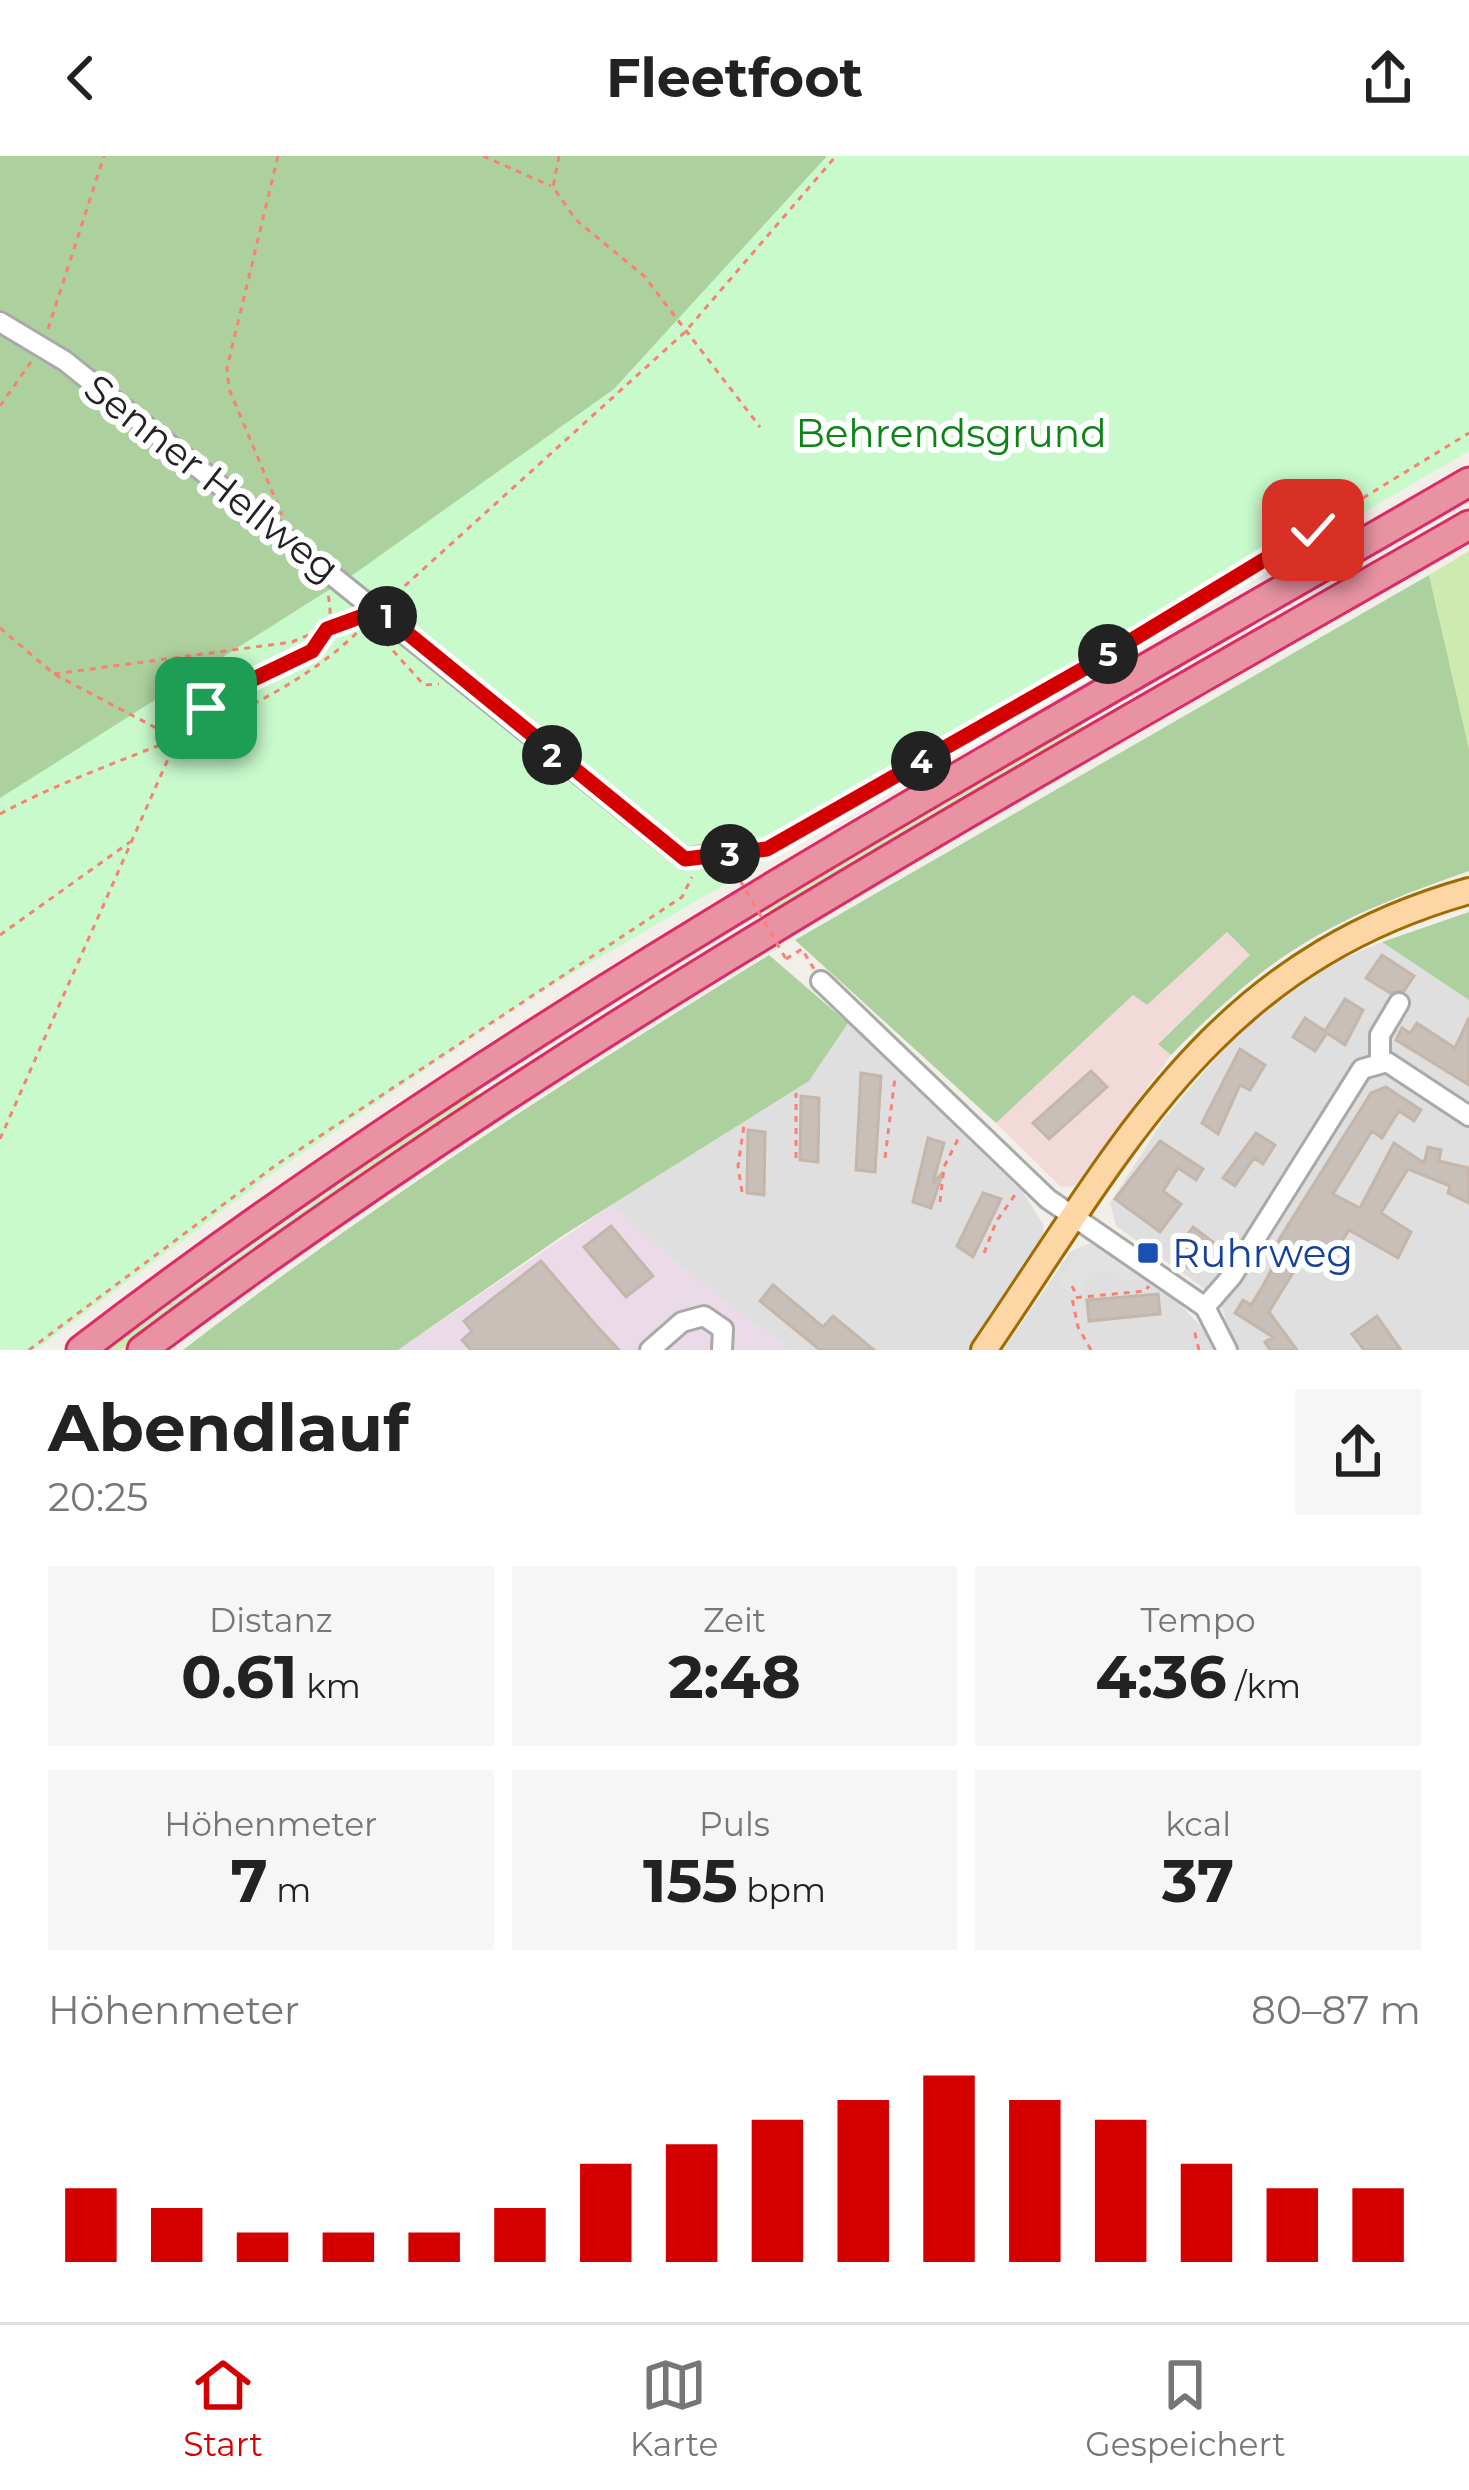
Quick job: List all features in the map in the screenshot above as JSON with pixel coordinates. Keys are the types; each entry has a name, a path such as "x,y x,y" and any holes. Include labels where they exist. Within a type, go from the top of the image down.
{"highway":[{"path":"81,1350 315,1178 603,988 1469,482"},
{"path":"142,1350 395,1168 653,1000 1469,525"}],"main road":[{"path":"984,1350 1190,1061 1265,988 1353,934 1469,891"}],"street":[{"name":"Senner Hellweg","path":"0,322 42,346 375,615 693,857"},
{"path":"820,981 1026,1179 1205,1307 1227,1350"},
{"path":"1380,1061 1380,1035 1400,1004"},
{"path":"1205,1307 1232,1276 1362,1069 1380,1061"},
{"path":"1380,1061 1469,1115"},
{"path":"650,1350 682,1322 704,1316 723,1329 722,1350"}],"path":[{"path":"0,406 42,346 104,156"},
{"path":"278,156 227,368 229,388 290,542"},
{"path":"483,156 553,187 586,230 644,276 760,427"},
{"path":"553,187 559,156"},
{"path":"0,814 177,740 300,677 375,615 685,332 836,156"},
{"path":"29,1350 276,1165 682,897 693,882 693,857 767,849 1099,660 1469,433"},
{"path":"190,734 214,698 312,651 327,629 330,598 323,587"},
{"path":"54,674 292,642 375,615"},
{"path":"375,615 378,636 424,685 441,683 453,670"},
{"path":"0,628 54,674 177,740"},
{"path":"0,1139 177,740"},
{"path":"0,935 130,842"},
{"path":"717,880 734,870 786,958 802,949 809,962"},
{"path":"885,1158 892,1091 902,1060"},
{"path":"796,1093 796,1158"},
{"path":"742,1192 738,1166 744,1125"},
{"path":"940,1202 952,1144 968,1125"},
{"path":"984,1253 996,1222 1026,1179"},
{"path":"1091,1350 1076,1321 1072,1298 1145,1291 1151,1283"},
{"path":"1072,1286 1078,1298"}],"shaded area":[{"path":"1226,931 1251,955 1158,1043 1171,1055 1083,1176 1074,1186 1061,1187 996,1123 1133,994 1147,1005"},
{"path":"1382,942 1469,1000 1469,1350 1236,1350 1221,1306 1205,1289 1116,1226 1110,1203 1164,1119 1234,1037 1319,969"},
{"path":"848,1023 1022,1191 1043,1224 1044,1240 970,1350 790,1350 704,1286 612,1205 809,1081"},
{"path":"612,1205 704,1286 790,1350 398,1350"},
{"path":"1094,1242 1176,1300 1206,1332 1213,1350 1003,1350 1071,1251"},
{"path":"1094,1245 1141,1279 1125,1281 1116,1271 1092,1271 1076,1295 1057,1284 1081,1246"}],"green space":[{"path":"0,156 1037,156 0,925"},
{"name":"Behrendsgrund","path":"827,156 1469,156 1469,451 530,998 272,1174 35,1350 0,1350 0,798 354,574 614,389"},
{"path":"1469,551 1469,749 1429,575"},
{"path":"1429,575 1469,749 1469,871 1379,905 1307,942 1241,989 1171,1055 1158,1044 1250,955 1227,932 1147,1005 1133,995 996,1123 795,940"},
{"path":"1081,724 1086,730 769,912 766,908"},
{"path":"1469,912 1469,1000 1382,942"},
{"path":"769,955 848,1023 809,1081 562,1236 398,1350 183,1350 471,1145"},
{"path":"474,1089 479,1095 121,1350 107,1350"}],"building":[{"path":"1382,955 1414,976 1404,991 1390,993 1366,978"},
{"path":"1345,999 1363,1010 1345,1045 1327,1033 1315,1051 1293,1037 1305,1018 1325,1031"},
{"path":"1469,1018 1469,1085 1396,1040 1402,1028 1410,1033 1417,1023 1455,1048"},
{"path":"1240,1049 1265,1065 1250,1090 1240,1085 1218,1134 1202,1123"},
{"path":"1091,1071 1107,1087 1049,1139 1033,1123"},
{"path":"861,1073 881,1076 875,1172 856,1170"},
{"path":"1386,1087 1421,1110 1414,1121 1399,1111 1382,1138 1372,1131 1333,1194 1360,1208 1394,1143 1424,1163 1428,1147 1441,1150 1439,1161 1469,1168 1469,1203 1448,1193 1450,1186 1408,1169 1381,1213 1411,1232 1398,1258 1349,1230 1323,1271 1302,1258 1269,1312 1297,1350 1270,1350 1265,1342 1273,1337 1235,1313 1243,1300 1251,1305 1264,1284 1284,1245 1278,1241 1371,1093"},
{"path":"801,1096 819,1098 818,1162 800,1160"},
{"path":"748,1130 765,1132 764,1195 747,1193"},
{"path":"1256,1133 1275,1145 1263,1164 1254,1158 1235,1186 1223,1178"},
{"path":"928,1138 944,1143 933,1183 943,1172 931,1208 913,1202"},
{"path":"1160,1141 1203,1169 1196,1180 1178,1168 1163,1191 1181,1204 1160,1232 1115,1199"},
{"path":"983,1193 1001,1199 973,1257 957,1246"},
{"path":"611,1226 653,1276 626,1297 584,1247"},
{"path":"1193,1227 1213,1242 1193,1271 1172,1256"},
{"path":"541,1261 619,1350 471,1350 462,1340 472,1331 464,1321"},
{"path":"773,1285 823,1327 833,1316 874,1350 820,1350 760,1301"},
{"path":"1158,1294 1160,1314 1089,1321 1087,1300"},
{"path":"1377,1316 1401,1350 1364,1350 1352,1334"}],"place":[{"name":"Ruhrweg","path":"1148,1253"}],"route":[{"path":"206,708 214,698 312,651 327,629 379,610 501,714 685,859 755,852 1099,660 1313,530"}]}
